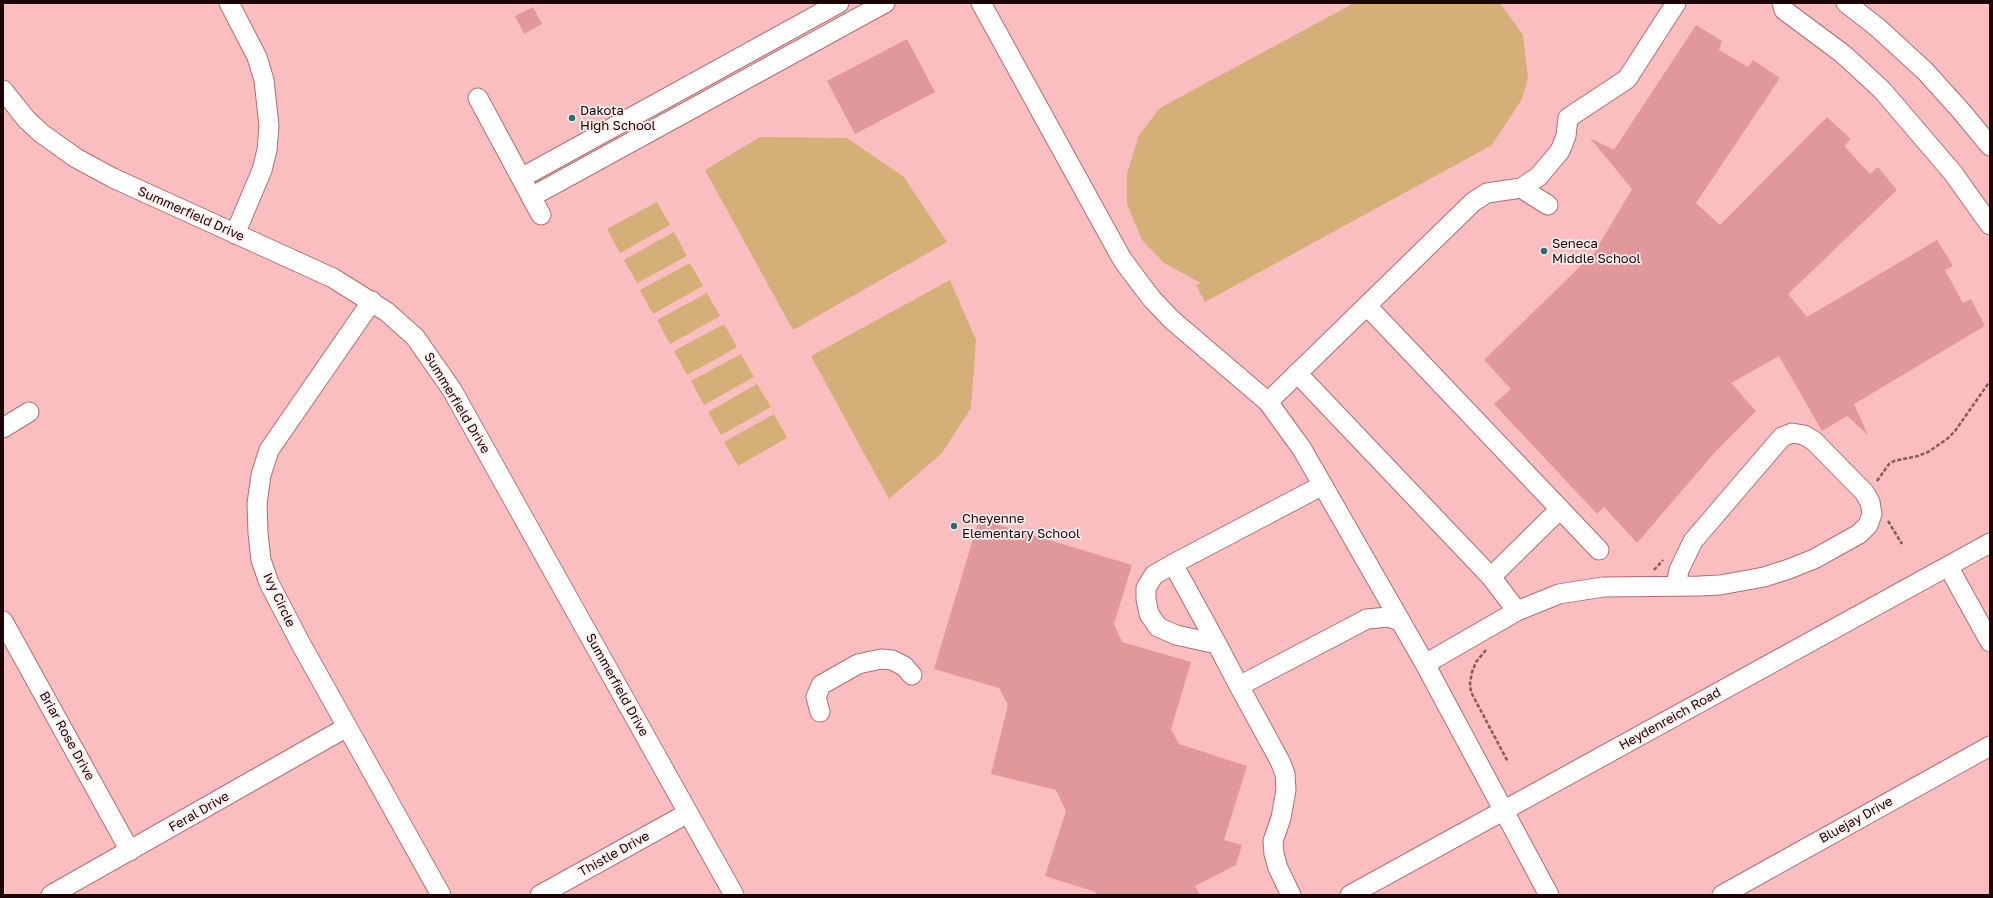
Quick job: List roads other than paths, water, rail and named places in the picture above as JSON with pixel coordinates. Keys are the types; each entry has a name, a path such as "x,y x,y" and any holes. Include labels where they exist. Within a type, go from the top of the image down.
{"street":[{"path":"229,3 257,57 264,80 269,126 267,150 262,170 235,234"},
{"path":"521,178 839,3"},
{"path":"531,197 822,38 863,8 885,3"},
{"path":"981,3 1122,259 1152,299 1172,320 1268,402 1291,433 1323,485 1425,664 1549,895"},
{"path":"1268,402 1473,202 1487,193 1521,188 1538,176 1560,151 1566,136 1568,118 1627,79 1676,3"},
{"path":"1846,3 1877,27 1925,71 1990,146"},
{"path":"1778,5 1843,54 1882,90 1953,173 1990,225"},
{"path":"811,18 822,38"},
{"name":"Summerfield Drive","path":"3,90 26,119 41,133 76,158 113,178 333,278 372,301 400,322 415,337 452,390 734,895"},
{"path":"478,98 541,215"},
{"path":"1521,188 1548,205"},
{"name":"Ivy Circle","path":"372,301 269,450 262,475 257,504 261,560 269,583 347,727 442,895"},
{"path":"1367,306 1599,550"},
{"path":"1297,373 1491,576 1518,611"},
{"path":"3,428 29,412"},
{"path":"1425,664 1518,611 1559,594 1603,587 1676,586 1720,585 1764,577 1814,560 1860,534 1868,525 1872,514 1870,502 1864,492 1814,441 1804,435 1792,433 1782,437 1693,541 1680,570 1676,586"},
{"path":"1217,644 1176,635 1158,627 1149,614 1146,588 1154,575 1323,485"},
{"path":"1491,576 1560,509"},
{"name":"Heydenreich Road","path":"1350,895 1990,543"},
{"path":"1173,564 1280,760 1285,774 1286,790 1284,804 1273,842 1278,868 1291,895"},
{"path":"1948,566 1990,642"},
{"path":"1239,686 1367,619 1388,617 1400,621"},
{"name":"Briar Rose Drive","path":"3,621 130,851"},
{"path":"820,712 816,697 821,684 858,664 881,659 892,660 904,666 912,675"},
{"name":"Feral Drive","path":"51,895 347,727"},
{"name":"Bluejay Drive","path":"1722,895 1990,746"},
{"name":"Thistle Drive","path":"540,895 688,813"}],"place":[{"name":"Dakota High School","path":"572,118"},
{"name":"Seneca Middle School","path":"1544,251"},
{"name":"Cheyenne Elementary School","path":"954,526"}]}
